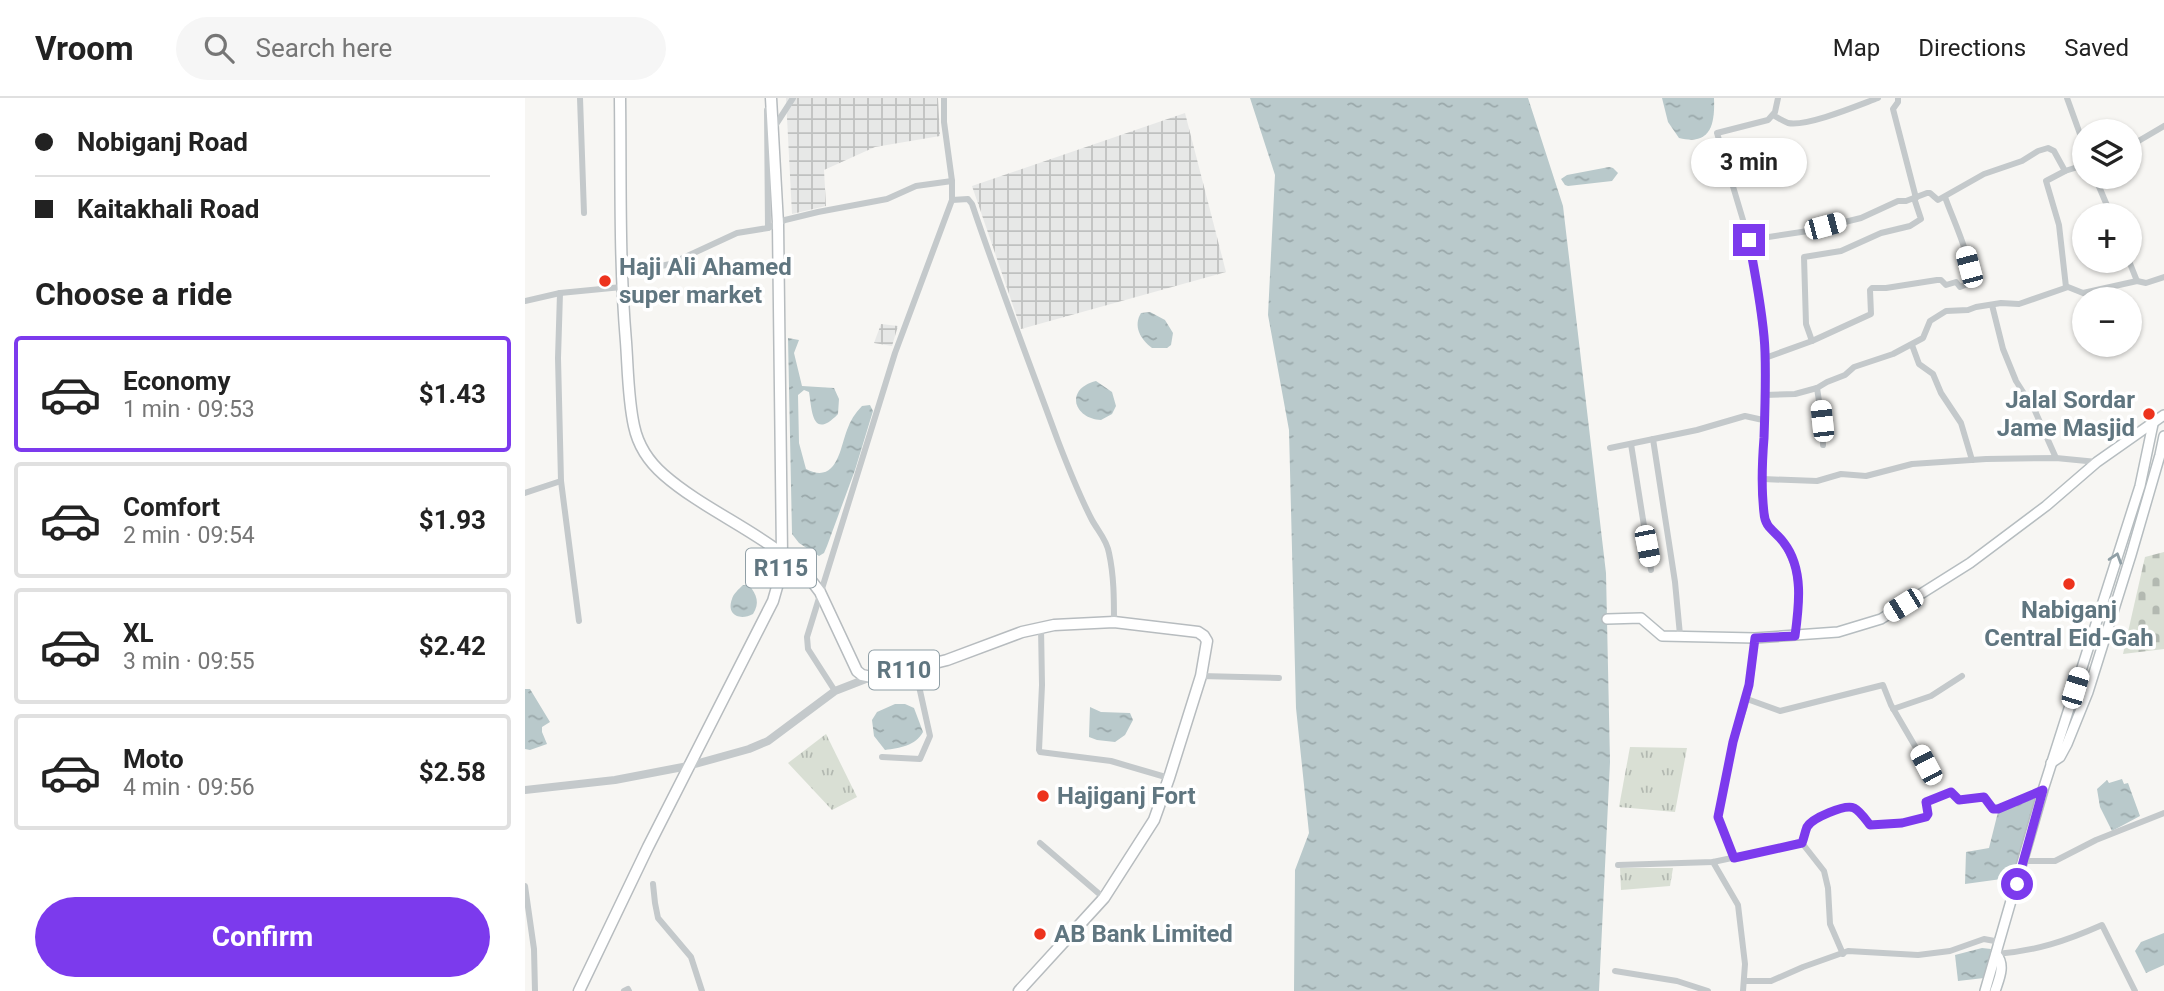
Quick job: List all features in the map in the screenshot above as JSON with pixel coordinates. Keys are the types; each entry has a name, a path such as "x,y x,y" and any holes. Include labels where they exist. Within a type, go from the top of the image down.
{"main road":[{"name":"R110","path":"619,98 622,281 629,384 634,425 641,446 650,461 666,477 793,562 820,592 857,671 862,676 871,677 947,660 1041,627 1114,622 1198,632 1204,636 1206,649 1201,676 1154,820 1104,898 1019,991"},
{"name":"R115","path":"579,991 688,766 773,601 779,580 782,555 769,98"},
{"path":"1607,619 1641,618 1646,620 1658,635 1755,638 1838,632 1881,619 1970,563 2046,506 2097,462 2164,415"},
{"path":"1985,991 2043,790 2140,485 2153,424"},
{"path":"2052,763 2060,757 2067,744 2088,692 2161,455 2164,436"},
{"path":"1995,991 2002,968 2000,958 1996,954"}],"street":[{"path":"580,98 584,213"},
{"path":"769,98 773,226"},
{"path":"772,130 793,98"},
{"path":"835,691 817,664 807,637 895,353 953,200 944,122 944,98"},
{"path":"1779,98 1773,115 1768,120 1717,133 1749,240 1765,358 1763,511 1766,525 1784,542 1790,552 1798,582 1795,636"},
{"path":"1773,115 1790,123 1811,121 1878,98"},
{"path":"1812,341 1807,324 1804,257 1841,251 1921,219 1893,109 1898,98"},
{"path":"2067,98 2075,119"},
{"path":"2142,139 2164,125"},
{"path":"1749,240 1808,231 1861,218 1898,201 1927,193 1936,200 1985,174 2048,148 2054,151 2065,171"},
{"path":"2066,287 2059,225 2046,181 2072,169"},
{"path":"525,301 622,281 670,264 737,233 773,226 818,212 887,199 916,186 952,181"},
{"path":"1765,358 1812,341 1871,314 1872,288 1937,280 1946,285 1956,282 1960,287 1970,283 1964,248 1945,197"},
{"path":"953,200 968,200 972,204 1017,334 1059,443 1092,520 1109,550 1114,584 1114,622"},
{"path":"2134,273 2137,281"},
{"path":"1764,396 1795,394 1817,388 1845,375 1854,367 1893,354 1923,338 1930,321 1944,312 2001,303 2019,304 2066,287 2083,293 2137,281 2146,283 2164,277"},
{"path":"561,293 558,358 561,481 579,621"},
{"path":"1992,305 2003,349 2019,388 2035,411 2056,458"},
{"path":"1912,345 1919,364 1933,374 1941,393 1961,423 1972,460"},
{"path":"1817,388 1822,445"},
{"path":"1611,448 1697,430 1745,416 1763,419"},
{"path":"1653,439 1675,582 1680,635"},
{"path":"1631,444 1651,569"},
{"path":"1763,479 1817,481 1841,474 1866,476 1912,464 1972,460 2056,458 2097,462"},
{"path":"525,493 561,481"},
{"path":"1041,627 1040,752 1111,761 1169,778"},
{"path":"1734,858 1718,817 1733,742 1747,699 1755,638"},
{"path":"882,757 920,758 930,736 915,668"},
{"path":"1201,676 1279,678"},
{"path":"1893,709 1931,696 1962,676"},
{"path":"525,790 615,780 688,766 761,745 835,691 871,677"},
{"path":"1747,699 1780,710 1883,685 1893,709 1926,765"},
{"path":"1802,843 1807,827 1825,813 1854,808 1870,825 1878,825 1926,817 1926,802 1951,792 1959,800 1984,797 1993,809 1998,809 2043,790"},
{"path":"2024,861 2055,861 2096,840 2164,813"},
{"path":"1040,843 1104,898"},
{"path":"1618,865 1713,862 1802,843"},
{"path":"1802,843 1824,871 1830,924 1843,954"},
{"path":"1713,862 1738,905 1745,964 1743,991"},
{"path":"653,884 659,918 691,957 702,991"},
{"path":"525,886 534,949 534,991"},
{"path":"1996,954 2051,946 2102,926 2135,991"},
{"path":"1745,981 1772,981 1848,951 1918,955 1949,951 1984,939 2000,942"},
{"path":"1615,971 1677,981 1708,991"},
{"path":"1772,981 1774,991"}],"shaded area":[{"path":"786,98 938,98 940,136 875,147 824,170 826,206 792,214"},
{"path":"1185,113 1226,272 1021,329 972,186"},
{"path":"881,324 898,326 892,346 874,343"}],"green space":[{"path":"2164,552 2164,649 2123,654 2145,557"},
{"path":"826,734 857,797 832,810 788,763"},
{"path":"1630,747 1687,748 1675,812 1619,807"},
{"path":"1620,868 1673,868 1670,886 1621,890"}],"water":[{"path":"1250,98 1528,98 1563,206 1606,573 1610,762 1599,991 1294,991 1295,870 1309,833 1296,708 1289,430 1268,315 1275,175"},
{"path":"1662,98 1714,98 1709,131 1698,139 1679,138 1668,122"},
{"path":"1609,167 1618,173 1612,181 1568,186 1561,179 1567,175"},
{"path":"1150,312 1165,320 1173,333 1171,345 1167,348 1152,348 1139,332 1141,313"},
{"path":"788,338 799,340 794,353 802,386 834,388 839,399 838,414 829,422 818,424 813,414 809,392 804,390 798,395 799,443 806,469 816,473 831,468 855,414 862,406 870,405 873,411 827,546 819,556 799,543 792,534"},
{"path":"1096,381 1112,392 1116,406 1112,414 1101,420 1084,415 1076,403 1079,390"},
{"path":"743,585 749,585 757,603 753,614 739,617 733,613 731,605 734,595"},
{"path":"525,689 530,689 550,722 542,727 547,744 530,750 525,749"},
{"path":"895,704 914,708 923,732 911,743 885,750 874,736 872,720 877,712"},
{"path":"1090,707 1101,712 1130,713 1133,720 1125,735 1115,742 1097,740 1089,737"},
{"path":"2122,779 2124,784 2128,783 2140,816 2112,831 2100,807 2097,789 2107,780 2109,783"},
{"path":"2041,796 2016,877 1965,884 1966,852 1989,848 1998,812"},
{"path":"2164,933 2164,965 2146,973 2135,951 2141,942"},
{"path":"1982,948 1991,949 1984,978 1958,981 1955,955"}],"place":[{"name":"Haji Ali Ahamed super market","path":"605,281"},
{"name":"Jalal Sordar Jame Masjid","path":"2149,414"},
{"name":"Nabiganj Central Eid-Gah","path":"2069,584"},
{"name":"Hajiganj Fort","path":"1043,796"},
{"name":"AB Bank Limited","path":"1040,934"}],"route":[{"path":"1749,240 1765,352 1763,511 1766,525 1784,542 1790,552 1798,582 1799,600 1795,636 1755,638 1745,706 1733,742 1718,817 1728,844 1734,858 1802,843 1811,822 1825,813 1852,807 1870,825 1902,823 1928,816 1926,802 1951,792 1959,800 1984,797 1993,809 1998,809 2043,790 2017,884"}]}
